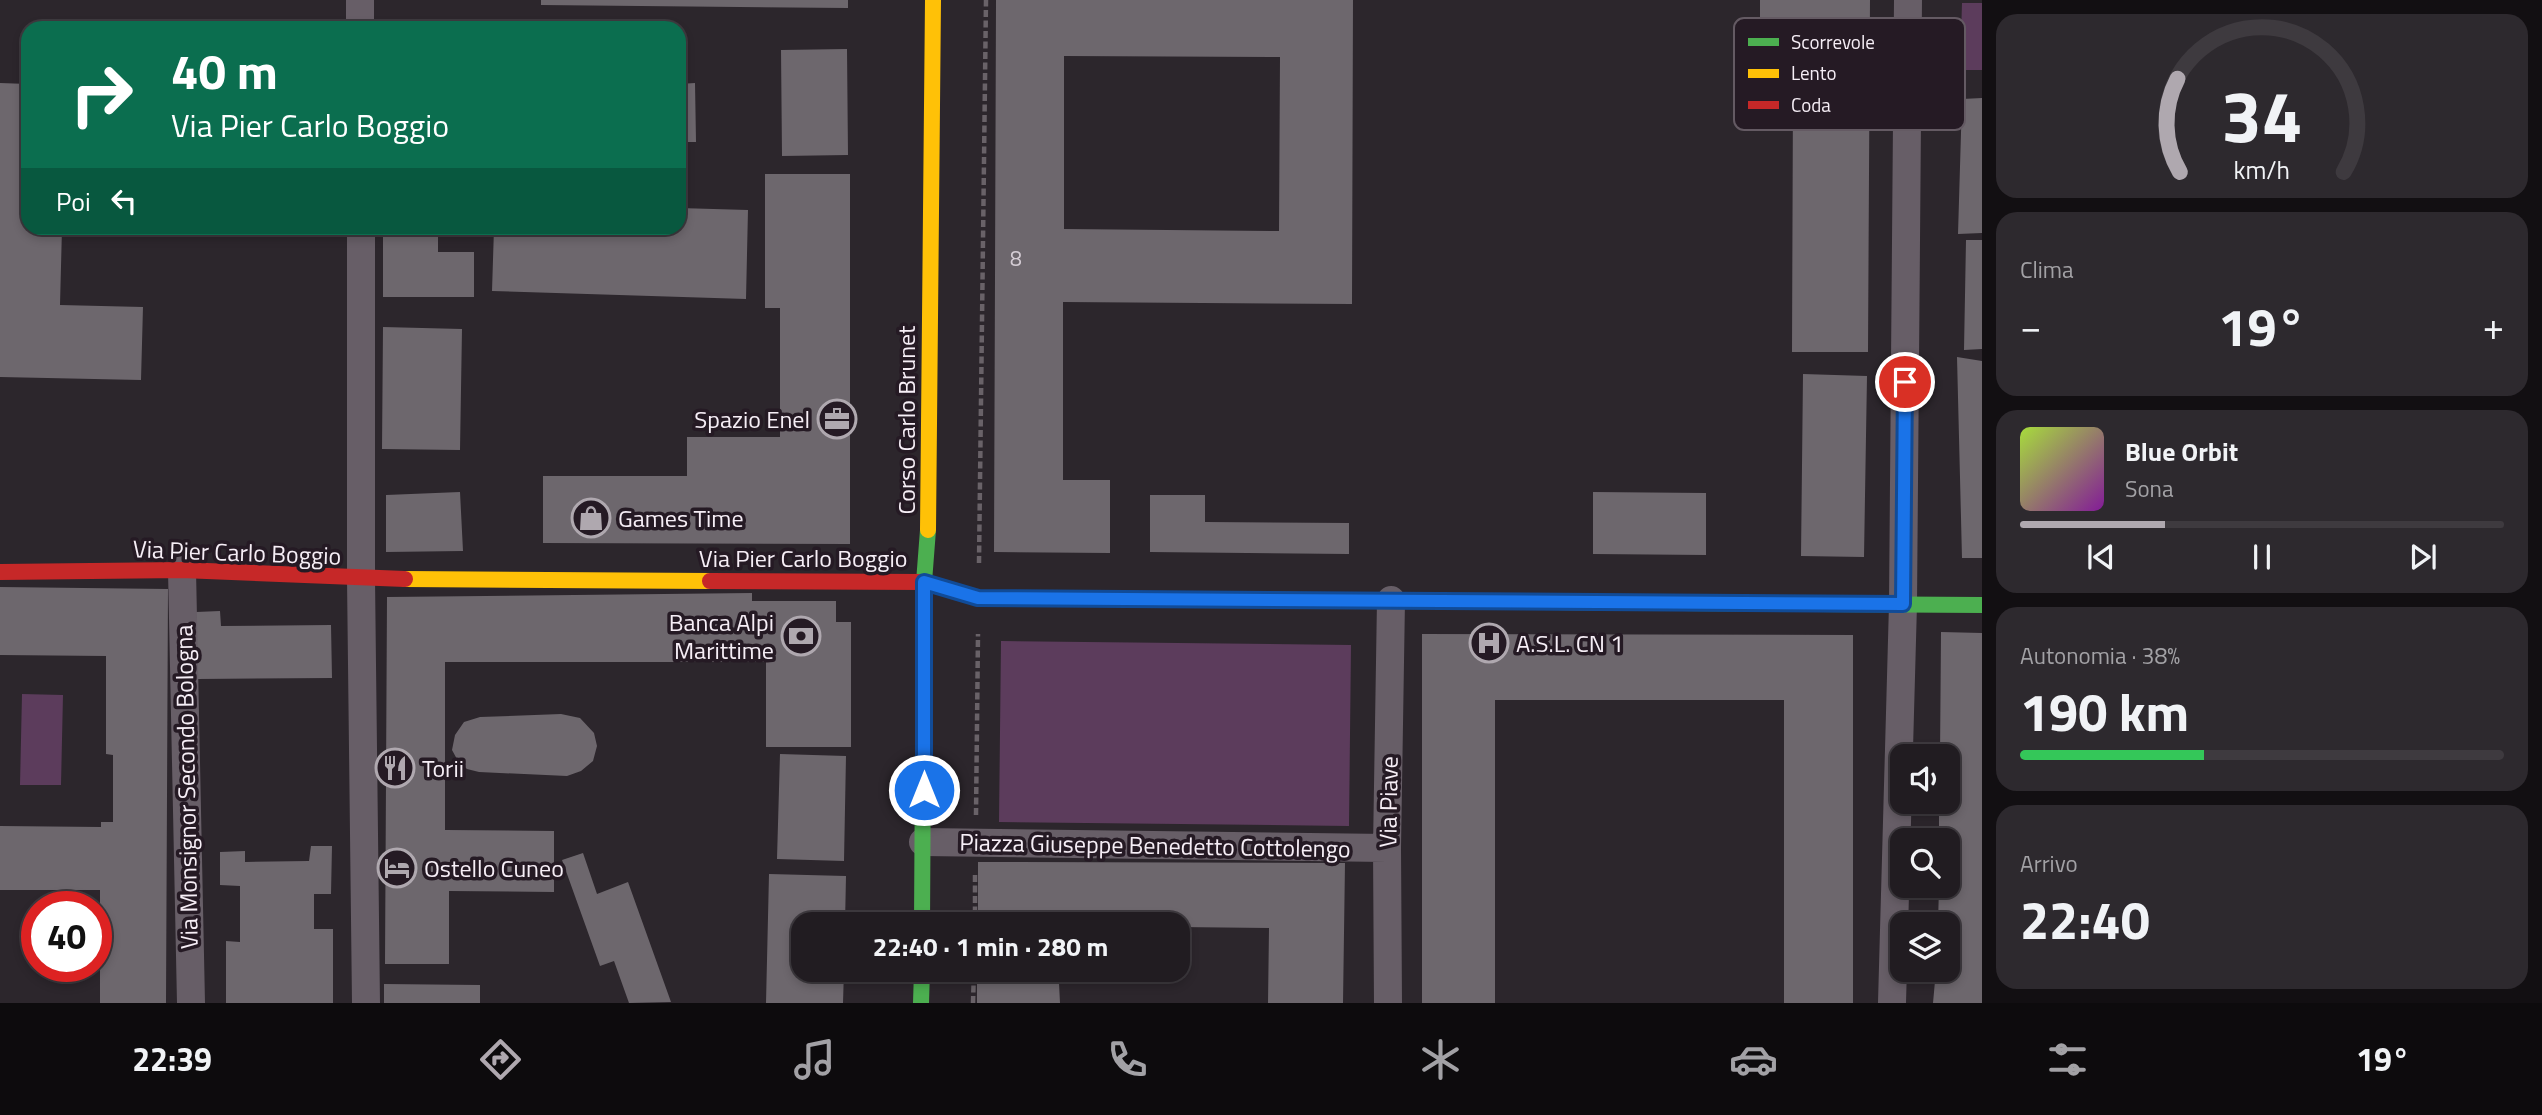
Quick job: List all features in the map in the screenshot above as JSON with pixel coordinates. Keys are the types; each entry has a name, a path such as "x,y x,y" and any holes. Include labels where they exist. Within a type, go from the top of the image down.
{"street":[{"path":"360,0 360,21"},
{"name":"Corso Carlo Brunet","path":"922,912 933,0"},
{"path":"1908,0 1908,18"},
{"path":"1892,1003 1903,604 1907,130"},
{"path":"360,235 366,1003"},
{"name":"Via Pier Carlo Boggio","path":"0,572 182,570 361,579 924,582 978,598 1982,605"},
{"name":"Via Monsignor Secondo Bologna","path":"182,570 191,1003"},
{"name":"Via Piave","path":"1388,1003 1387,848 1391,600"},
{"name":"Piazza Giuseppe Benedetto Cottolengo","path":"923,842 1387,848"},
{"path":"921,1003 922,982"}],"path":[{"path":"975,912 986,0"},
{"path":"974,982 974,1003"}],"shaded area":[{"path":"1962,3 1982,3 1982,70 1965,70 1965,18 1962,18"},
{"path":"1001,641 1351,645 1349,826 999,822"},
{"path":"22,694 63,695 61,785 20,785"}],"building":[{"path":"541,0 848,0 848,8 541,5"},
{"path":"996,0 1353,0 1352,304 1063,302 1063,480 1110,480 1110,553 994,552","holes":["1064,56 1280,57 1279,231 1064,229"]},
{"path":"1760,0 1870,0 1870,18 1760,18"},
{"path":"847,49 848,155 782,156 781,50"},
{"path":"0,83 21,84 21,235 62,235 60,305 143,307 141,380 0,377"},
{"path":"695,83 696,142 686,142 686,84"},
{"path":"1982,98 1982,233 1958,234 1961,130 1965,130 1965,99"},
{"path":"1793,130 1869,130 1868,352 1792,352"},
{"path":"765,174 850,174 850,544 543,543 543,476 687,476 687,437 780,437 780,308 765,308"},
{"path":"686,208 748,210 746,299 492,291 494,235 686,235"},
{"path":"383,235 438,235 438,252 474,252 474,297 383,297"},
{"path":"1966,240 1982,240 1982,349 1964,350"},
{"path":"383,327 462,329 460,450 382,449"},
{"path":"1957,357 1982,361 1982,558 1962,558"},
{"path":"1803,374 1867,376 1864,557 1801,556"},
{"path":"460,492 463,551 386,552 386,495"},
{"path":"1593,492 1706,493 1706,555 1593,554"},
{"path":"1150,495 1205,495 1205,522 1349,523 1349,554 1150,552"},
{"path":"0,587 168,589 166,1003 100,1003 100,982 112,982 112,891 0,890 0,826 101,827 101,822 113,822 113,755 106,754 106,656 0,655"},
{"path":"752,593 752,601 836,601 836,622 851,622 851,747 766,747 766,662 445,662 445,830 554,831 554,892 449,891 449,964 385,964 387,597"},
{"path":"220,611 221,626 331,625 332,678 197,679 196,612"},
{"path":"1941,632 1982,633 1982,1003 1933,1003 1935,982 1960,982 1960,912 1938,912 1939,898 1960,898 1960,828 1939,828 1939,814 1960,814 1960,744 1940,744"},
{"path":"1422,634 1853,635 1853,1003 1784,1003 1784,700 1495,700 1495,1003 1422,1003"},
{"path":"561,714 580,718 594,733 597,746 593,761 581,771 567,776 479,772 467,769 458,761 452,750 455,735 464,722 480,717"},
{"path":"780,754 846,756 844,861 777,859"},
{"path":"311,846 332,846 331,894 314,894 314,929 333,929 333,1003 226,1003 226,941 240,942 240,886 220,885 220,852 245,851 245,862 309,861"},
{"path":"583,853 597,894 628,882 671,1002 629,1003 614,961 600,966 562,860"},
{"path":"978,862 1345,863 1343,1003 1268,1003 1269,928 1190,927 1190,912 978,912"},
{"path":"769,874 846,876 845,912 791,912 791,982 844,982 843,1003 766,1003"},
{"path":"977,982 1059,983 1060,1003 977,1003"},
{"path":"384,984 480,985 480,1003 384,1003"}],"traffic: fast":[{"path":"922,912 924,582 928,530"},
{"path":"1682,603 1982,605"},
{"path":"921,1003 922,982"}],"traffic: slow":[{"path":"928,530 933,0"},
{"path":"405,579 710,581"},
{"path":"1158,599 1682,603"}],"traffic: jam":[{"path":"0,572 182,570 405,579"},
{"path":"710,581 924,582 978,598 1158,599"}],"place":[{"name":"Spazio Enel","path":"837,419"},
{"name":"Games Time","path":"591,518"},
{"name":"Banca Alpi Marittime","path":"801,636"},
{"name":"A.S.L. CN 1","path":"1489,643"},
{"name":"Torii","path":"395,768"},
{"name":"Ostello Cuneo","path":"397,868"}],"route":[{"path":"924,790 924,582 978,598 1903,604 1905,382"}]}
